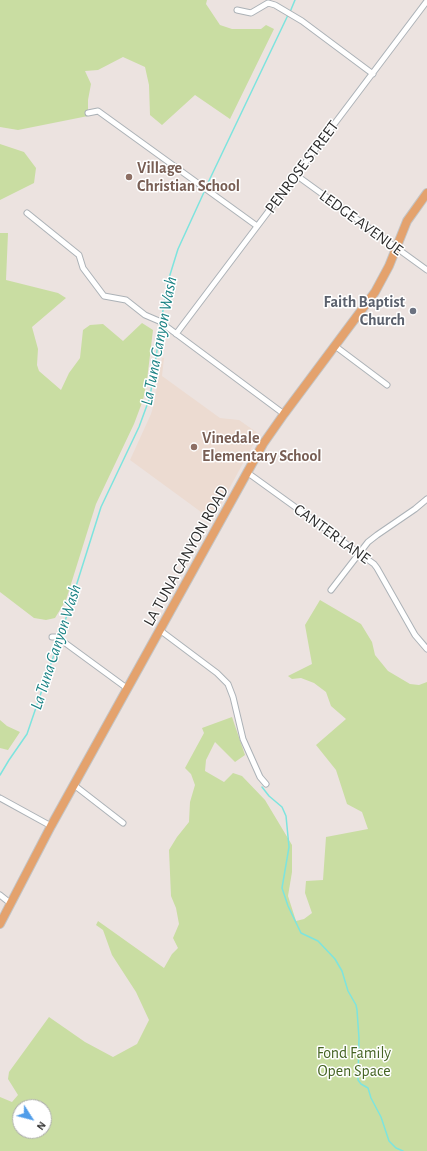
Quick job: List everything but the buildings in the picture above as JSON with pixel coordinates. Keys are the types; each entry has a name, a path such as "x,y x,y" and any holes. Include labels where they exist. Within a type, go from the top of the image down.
{"main road":[{"name":"LA TUNA CANYON ROAD","path":"0,924 51,826 266,440 363,310 378,287 407,221 427,193"}],"street":[{"name":"PENROSE STREET","path":"176,334 427,1"},
{"path":"237,10 251,13 268,3 271,3 289,12 373,74"},
{"path":"88,113 98,111 257,226"},
{"name":"LEDGE AVENUE","path":"296,175 427,270"},
{"path":"27,213 80,255 83,268 104,296 126,300 145,314 159,321 284,414"},
{"path":"335,346 388,385"},
{"name":"CANTER LANE","path":"248,473 359,553 377,568 415,635 427,649"},
{"path":"331,590 359,553 372,539 426,502"},
{"path":"161,630 217,673 228,684 234,698 243,739 260,777 266,784"},
{"path":"57,638 128,689"},
{"path":"74,785 123,823"},
{"path":"0,798 51,826"},
{"path":"0,895 10,903"}],"shaded area":[{"name":"Vinedale Elementary School","path":"162,358 164,358 162,376 220,418 239,420 259,434 212,520 130,460 151,414"}],"green space":[{"path":"0,0 207,0 206,4 220,25 232,29 261,29 266,25 274,29 230,119 195,95 162,125 150,115 149,85 145,67 123,57 98,70 85,71 91,84 88,100 88,116 18,130 0,127"},
{"path":"0,144 24,152 36,168 34,183 0,200"},
{"path":"0,233 8,233 6,280 58,293 66,298 32,327 38,349 37,365 39,371 61,390 69,373 80,358 83,330 90,325 103,324 123,341 142,323 153,330 143,400 134,424 96,504 66,600 55,618 46,620 34,618 0,592"},
{"name":"Fond Family Open Space","path":"320,600 361,624 372,642 375,655 388,671 410,684 419,685 427,682 427,1151 0,1151 0,1097 12,1102 12,1139 52,1139 52,1099 15,1099 18,1095 8,1079 9,1072 49,1017 85,1042 113,1057 137,1044 149,1020 136,992 112,955 103,930 96,925 98,921 164,968 172,954 178,948 173,938 179,924 176,908 171,896 169,850 189,822 190,802 195,785 191,774 185,768 204,733 202,728 232,717 245,755 235,762 215,742 206,760 205,771 224,782 233,773 242,776 265,800 292,845 292,872 288,896 296,921 304,919 312,913 305,893 306,881 323,880 326,837 368,829 362,812 347,804 336,770 316,745 346,719 331,706 326,692 314,683 301,678 292,679 288,676 312,664 305,625"},
{"path":"0,720 7,726 20,732 8,750 0,748"}],"waterway":[{"name":"La Tuna Canyon Wash","path":"290,12 295,0"},
{"name":"La Tuna Canyon Wash","path":"206,187 288,15"},
{"name":"La Tuna Canyon Wash","path":"161,321 169,278 178,249 205,190"},
{"name":"La Tuna Canyon Wash","path":"60,637 101,507 139,427 150,397 161,324"},
{"name":"La Tuna Canyon Wash","path":"0,775 27,734 59,640"},
{"path":"262,787 269,796 282,807 286,816 289,847 282,888 288,906 301,933 318,941 335,959 342,971 348,991 356,1005 357,1010 359,1038 358,1080 361,1084 368,1088 371,1098 381,1117 389,1141 396,1148 403,1151"}],"place":[{"name":"Village Christian School","path":"129,177"},
{"name":"Faith Baptist Church","path":"413,311"},
{"name":"Vinedale Elementary School","path":"194,447"}]}
